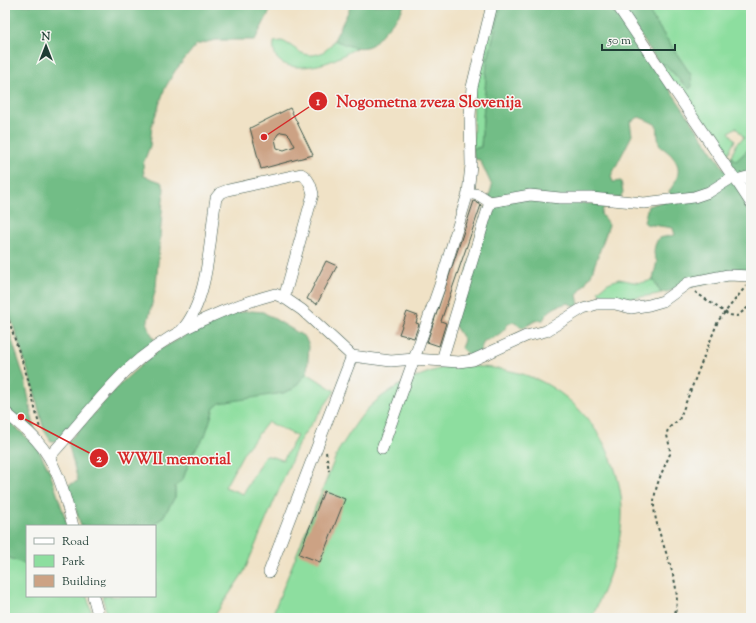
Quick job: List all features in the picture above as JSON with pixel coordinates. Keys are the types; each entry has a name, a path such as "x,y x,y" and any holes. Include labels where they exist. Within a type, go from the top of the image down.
{"street":[{"path":"382,449 440,285 468,193 471,165 470,116 472,87 492,5"},
{"path":"617,5 735,178 751,204"},
{"path":"179,333 188,323 201,290 216,198 220,193 228,190 300,174 305,176 310,184 312,194 284,298"},
{"path":"468,193 479,195 490,202 530,195 560,198 591,198 644,203 694,197 709,192 735,178 751,176"},
{"path":"442,360 490,202"},
{"path":"48,457 128,369 150,351 179,333 233,307 275,294 302,310 352,356 391,361 414,359 459,362 473,360 526,336 546,330 583,308 598,304 615,304 631,308 649,305 663,301 688,283 728,275 751,276"},
{"path":"269,572 352,356"},
{"path":"5,412 38,442 48,457 61,485 73,525"},
{"path":"92,597 99,618"}],"path":[{"path":"673,618 676,611 677,599 669,560 657,523 654,503 670,454 670,446 666,436 668,428 679,420 696,375 705,358 712,334 724,311 751,280"},
{"path":"691,288 729,315 737,316 751,304"},
{"path":"5,309 28,378 42,436"}],"green space":[{"path":"5,5 273,5 255,40 215,40 196,45 175,71 165,88 152,125 150,146 143,164 144,176 161,182 164,188 156,287 147,325 156,343 57,441 51,441 44,430 33,387 5,300"},
{"path":"346,5 404,5 400,14 373,44 358,48 334,40 350,8"},
{"path":"495,5 501,5 487,63 481,147 473,149 474,91"},
{"path":"501,5 612,5 729,176 710,189 671,198 669,191 677,177 678,166 672,156 660,146 656,125 639,117 630,122 632,135 611,176 613,182 621,181 623,192 620,198 488,199 492,186 480,160 474,159 473,149 481,147 487,63"},
{"path":"620,5 644,5 691,75 692,87 689,89 665,64 660,65"},
{"path":"644,5 751,5 751,147 736,161 731,157 737,143 744,138 736,127 729,132 735,140 726,158 660,65 664,63 683,84 691,75"},
{"path":"334,40 356,48 331,61 306,67 289,66 282,63 277,58 274,51 274,42 282,41 300,52 315,55 325,51"},
{"path":"751,147 751,198 728,163 731,157 736,161"},
{"path":"733,181 751,208 751,274 661,293 653,279 657,261 654,256 655,246 659,238 675,235 673,228 646,224 644,222 648,206"},
{"path":"518,198 612,205 603,208 601,214 609,225 591,275 577,295 579,305 576,307 568,303 556,307 548,313 543,320 535,321 523,328 513,322 508,324 498,335 484,341 479,353 469,356 461,348 464,340 453,323 485,208"},
{"path":"619,279 640,283 653,279 661,293 611,299 602,295 598,291 608,283"},
{"path":"251,311 263,312 305,337 309,346 307,373 293,389 283,393 220,403 214,408 205,436 192,454 183,479 175,487 175,497 163,517 153,525 81,525 68,485 78,481 68,442 120,384 157,351 215,319 235,313"},
{"path":"5,319 25,380 35,432 5,408"},
{"path":"449,366 482,367 504,370 536,379 556,390 574,404 589,421 602,440 612,462 619,484 622,506 621,529 613,564 592,618 271,618 338,451 364,412 383,396 401,385 429,372"},
{"path":"307,373 335,391 300,440 244,572 213,618 108,618 102,597 156,597 156,525 153,525 163,517 175,497 175,487 183,479 192,454 205,435 214,408 219,403 237,399 283,393 293,389","holes":["268,422 297,436 283,460 265,455 243,494 225,487 244,452"]},
{"path":"5,417 37,447 49,470 68,525 26,525 26,565 5,556"},
{"path":"5,556 26,565 26,597 87,597 93,618 5,618"}],"building":[{"path":"290,108 313,155 261,169 250,128","holes":["281,132 287,133 295,146 284,150 277,148 275,139 278,134"]},
{"path":"474,201 481,205 441,321 446,323 439,346 427,342"},
{"path":"326,261 337,266 317,304 307,299"},
{"path":"407,312 418,316 416,323 419,324 414,338 399,334"},
{"path":"324,491 345,499 320,562 299,554"}],"place":[{"name":"Nogometna zveza Slovenija","path":"264,137"},
{"name":"WWII memorial","path":"21,417"}]}
